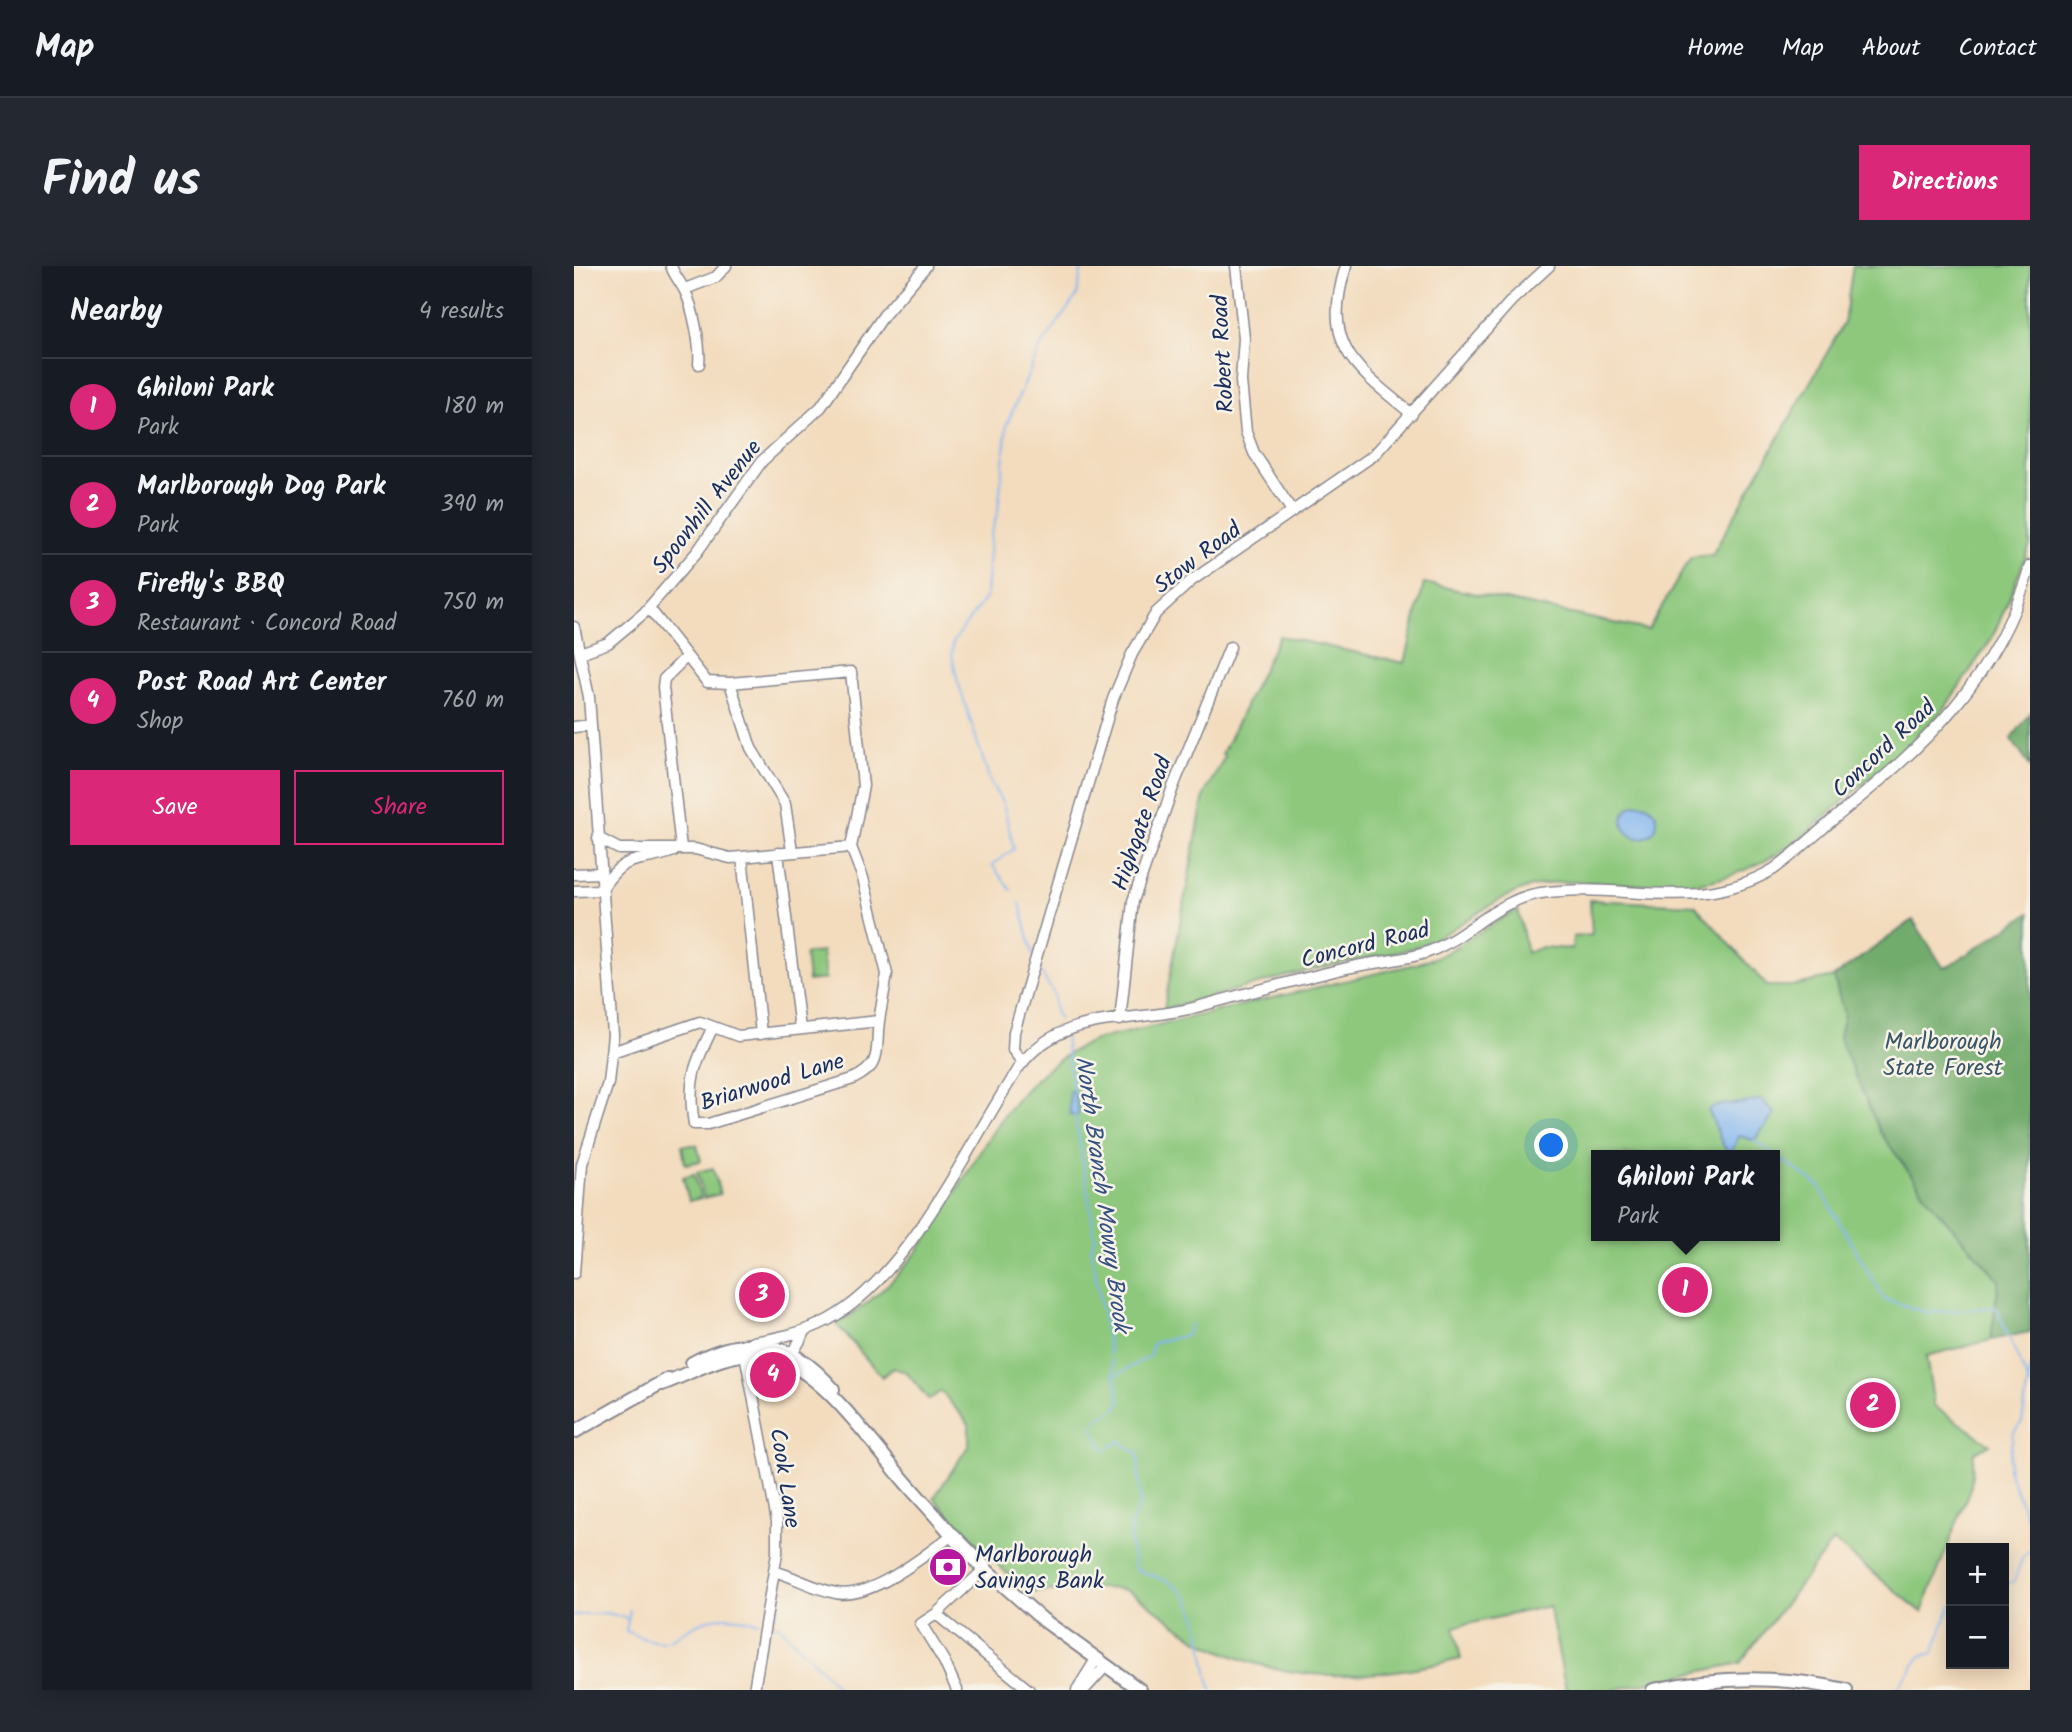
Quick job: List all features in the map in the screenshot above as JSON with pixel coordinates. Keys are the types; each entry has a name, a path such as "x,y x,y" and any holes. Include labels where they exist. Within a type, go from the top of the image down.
{"highway":[{"path":"952,1535 985,1569"}],"main road":[{"path":"574,1432 662,1384 741,1350 786,1355 848,1412 952,1535"},
{"path":"985,1569 1100,1664 1140,1690"},
{"path":"1653,1690 1734,1678 1791,1680 1846,1690"}],"street":[{"path":"671,266 676,281 685,289 701,351 699,364"},
{"path":"685,289 716,277 726,266"},
{"name":"Spoonhill Avenue","path":"580,653 614,639 649,608 707,540 762,461 821,407 884,315 926,266"},
{"name":"Robert Road","path":"1236,266 1244,338 1241,381 1246,432 1254,453 1292,511"},
{"path":"1346,266 1336,309 1345,348 1364,375 1412,414"},
{"name":"Stow Road","path":"1023,1063 1013,1050 1014,1032 1111,706 1132,654 1156,613 1178,590 1361,465 1412,414 1512,300 1549,266"},
{"name":"Concord Road","path":"741,1350 806,1330 840,1312 877,1281 927,1219 1023,1063 1037,1046 1061,1031 1178,1012 1346,968 1412,957 1456,938 1509,903 1540,893 1572,891 1694,895 1723,890 1761,877 1787,859 1933,734 1964,698 1992,656 2016,605 2030,566"},
{"path":"598,838 619,849 681,848 742,857 850,847 863,786 851,671 730,683 706,682 649,608"},
{"path":"574,627 590,725 612,1052 608,1083 582,1164 574,1273"},
{"name":"Highgate Road","path":"1120,1020 1133,901 1173,787 1230,648"},
{"path":"681,848 663,687 664,678 685,658"},
{"path":"730,683 751,748 785,804 792,851"},
{"path":"574,727 590,725"},
{"name":"Briarwood Lane","path":"713,1027 692,1069 689,1094 694,1124 708,1124 853,1079 870,1070 878,1053 879,1021 885,999 887,974 863,878 850,847"},
{"path":"601,890 614,869 629,862 657,857 681,848"},
{"name":"Briarwood Lane","path":"778,853 800,1030"},
{"path":"742,857 761,1034"},
{"path":"574,874 600,873"},
{"path":"574,891 601,890"},
{"name":"Briarwood Lane","path":"612,1052 700,1022 738,1036 879,1021"},
{"path":"786,1355 806,1330"},
{"path":"786,1355 792,1334"},
{"name":"Cook Lane","path":"741,1350 775,1505 777,1553 754,1690"},
{"path":"574,1424 601,1418"},
{"path":"774,1571 836,1593 850,1594 883,1581 952,1535"},
{"path":"957,1690 944,1661 920,1624 936,1614 985,1569"},
{"path":"936,1614 1029,1690"},
{"path":"1077,1690 1078,1684 1100,1664"},
{"path":"1084,1690 1100,1664"}],"green space":[{"path":"1853,266 2030,266 2030,545 1992,638 1942,712 1910,744 1797,841 1749,869 1713,880 1677,886 1563,882 1531,887 1502,899 1418,946 1336,964 1164,1009 1204,795 1225,756 1222,754 1279,636 1405,663 1424,583 1648,630 1691,557 1712,555 1844,323"},
{"path":"2030,714 2030,766 2011,739"},
{"path":"1590,900 1695,905 1767,986 1792,986 1834,977 1844,1014 1840,1038 1880,1132 1936,1209 1999,1280 1991,1340 1926,1356 1934,1406 1990,1444 1974,1452 1971,1486 1949,1543 1946,1543 1946,1550 1922,1612 1833,1541 1740,1663 1613,1690 1566,1690 1549,1606 1454,1627 1461,1659 1393,1672 1328,1675 1265,1666 1233,1656 1200,1641 1125,1590 1089,1588 1028,1592 980,1549 934,1498 969,1445 969,1424 941,1391 929,1400 906,1372 893,1368 882,1377 837,1325 879,1292 908,1264 992,1133 1036,1079 1063,1057 1095,1040 1416,964 1442,955 1518,909 1527,953 1542,947 1572,949 1573,937 1592,935"},
{"name":"Marlborough State Forest","path":"2030,913 2030,1332 1991,1340 1999,1280 1936,1209 1880,1132 1839,1038 1844,1014 1834,977 1913,920 1943,967 1947,967"},
{"path":"822,952 825,979 808,981 805,954"},
{"path":"682,1145 697,1145 701,1161 685,1164"},
{"path":"713,1168 720,1194 704,1198 697,1172"},
{"path":"694,1174 701,1198 689,1201 683,1177"}],"water":[{"path":"1640,804 1652,809 1657,821 1652,833 1640,838 1628,833 1623,821 1628,809"},
{"path":"1073,1090 1079,1112 1076,1116 1070,1115 1069,1091"},
{"path":"1761,1099 1775,1114 1754,1140 1739,1136 1732,1150 1727,1150 1708,1110 1721,1105"}],"waterway":[{"name":"North Branch Mowry Brook","path":"1011,890 992,865 1014,849 1003,803 991,784 958,682 952,656 953,642 986,597 990,537 998,511 1007,424 1039,350 1077,295 1082,266"},
{"name":"North Branch Mowry Brook","path":"1020,903 1033,955"},
{"name":"North Branch Mowry Brook","path":"1040,971 1054,994 1055,1011 1060,1020"},
{"name":"North Branch Mowry Brook","path":"1065,1038 1073,1092"},
{"name":"North Branch Mowry Brook","path":"1075,1115 1095,1237 1091,1249 1110,1355"},
{"path":"1754,1140 1768,1150"},
{"path":"1780,1158 1819,1186 1884,1299 1928,1313 1996,1307 2030,1386"},
{"path":"1115,1376 1150,1356 1153,1343 1187,1335 1191,1324"},
{"name":"North Branch Mowry Brook","path":"1112,1360 1120,1403 1114,1410 1096,1420 1093,1429 1103,1448 1107,1449 1119,1441 1138,1454 1140,1502 1131,1526 1130,1540 1135,1569 1170,1583 1191,1604 1197,1617 1212,1690"},
{"path":"2030,1368 2022,1422 2013,1433 2008,1470 2029,1523 2030,1539"},
{"path":"2009,1583 2014,1581 2023,1557 2030,1551"},
{"path":"1896,1690 1921,1656 1933,1653 1951,1606"},
{"path":"630,1610 626,1631 656,1641 673,1638 689,1628 719,1617 758,1622"},
{"path":"574,1615 607,1613 628,1619"},
{"path":"775,1625 780,1626 839,1690"}],"place":[{"name":"Ghiloni Park","path":"1685,1290"},
{"name":"Firefly's BBQ","path":"762,1295"},
{"name":"Post Road Art Center","path":"773,1375"},
{"name":"Marlborough Dog Park","path":"1873,1405"},
{"name":"Marlborough Savings Bank","path":"948,1567"}]}
